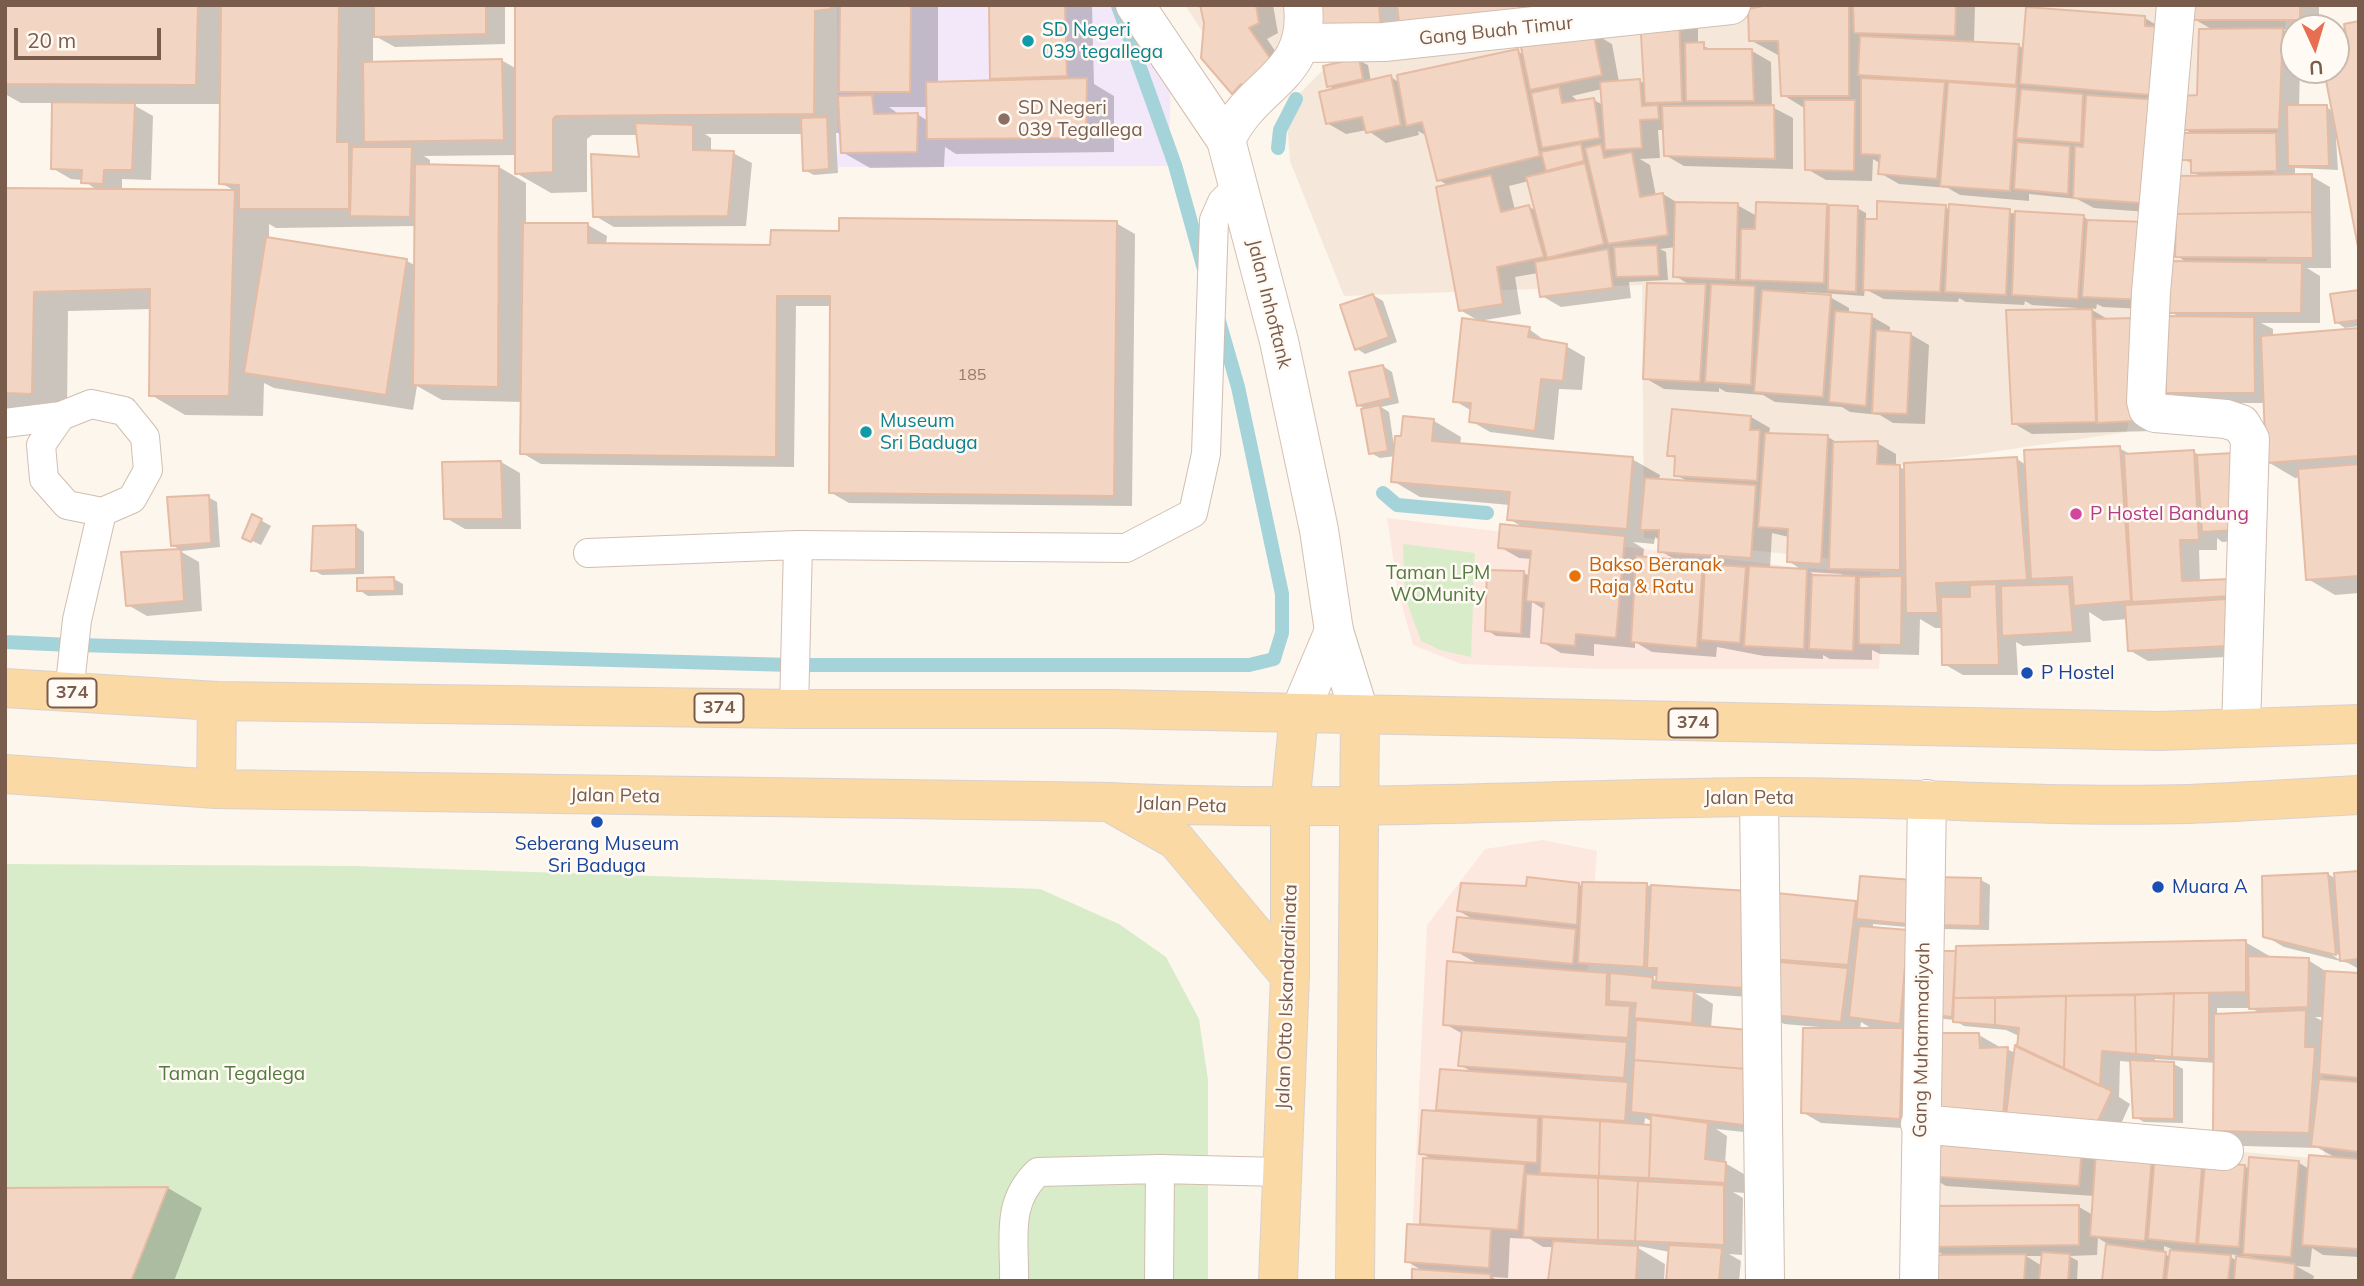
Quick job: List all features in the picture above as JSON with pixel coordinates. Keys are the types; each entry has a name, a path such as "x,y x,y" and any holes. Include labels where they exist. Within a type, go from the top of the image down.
{"main road":[{"name":"374","path":"5,688 217,701 794,709 1112,709 2145,731 2359,724"},
{"path":"216,789 217,701"},
{"name":"Jalan Otto Iskandardinata","path":"1278,1281 1280,1172 1290,976 1290,807 1299,714"},
{"path":"1355,1281 1360,715"},
{"name":"Jalan Peta","path":"5,774 216,789 1361,808 1449,802 1759,797 2188,804 2359,795"},
{"path":"1109,802 1176,840 1290,976"}],"street":[{"path":"1135,5 1226,140"},
{"path":"1226,140 1234,121 1297,57 1305,28 1303,5"},
{"name":"Gang Buah Timur","path":"1302,43 1384,43 1731,5"},
{"path":"2176,5 2151,292 2146,401 2148,409 2155,413 2226,419 2241,425 2250,439 2241,728"},
{"name":"Jalan Inhoftank","path":"1226,140 1237,187 1263,270 1319,530 1334,631 1360,715"},
{"path":"1299,714 1334,631"},
{"path":"1759,797 1765,1281"},
{"name":"Gang Muhammadiyah","path":"1919,1281 1927,799"},
{"path":"1920,1124 2224,1151"}],"lane":[{"path":"588,553 798,545 1126,548 1193,513 1206,454 1214,220 1222,202 1237,187"},
{"path":"5,423 61,416 92,404 124,411 145,436 148,470 132,499 102,512 67,505 44,479 41,445 61,416"},
{"path":"69,693 77,620 102,512"},
{"path":"794,709 798,545"},
{"path":"1014,1281 1015,1205 1023,1186 1038,1172 1160,1169 1280,1172"},
{"path":"1159,1281 1160,1169"}],"shaded area":[{"name":"SD Negeri 039 Tegallega","path":"837,5 1126,5 1171,73 1169,166 838,167"},
{"path":"1185,5 1294,5 1279,68 1237,85"},
{"path":"1582,5 2287,5 2286,14 2280,14 2281,84 2263,310 2147,314 2127,432 1898,466 1893,566 1644,538 1642,285 1344,296 1290,161 1286,107 1339,54"},
{"path":"1387,518 1803,568 1880,572 1883,609 1879,669 1602,669 1461,664 1413,645 1398,591"},
{"path":"1543,840 1597,851 1587,979 1574,1281 1410,1281 1427,925 1485,849"},
{"path":"2359,989 2359,1281 1919,1281 1916,1124 2324,1159 2322,995"}],"green space":[{"name":"Taman LPM WOMunity","path":"1403,544 1475,553 1471,657 1440,650 1421,641 1405,597"},
{"name":"Taman Tegalega","path":"5,864 354,866 1040,889 1119,924 1166,957 1199,1019 1208,1080 1208,1281 5,1281"}],"building":[{"path":"5,5 198,5 196,85 5,84"},
{"path":"221,5 339,5 337,142 349,142 349,209 239,209 239,185 219,184"},
{"path":"374,5 486,5 486,34 374,37"},
{"path":"515,5 831,5 831,9 815,11 814,114 556,116 553,119 553,172 515,174"},
{"path":"840,5 911,5 910,92 839,92"},
{"name":"SD Negeri 039 tegallega","path":"989,5 1065,5 1067,76 990,79"},
{"path":"1200,5 1256,5 1259,23 1249,28 1272,61 1247,90 1241,84 1232,94 1201,58 1204,23"},
{"path":"1320,5 1379,5 1381,30 1324,37"},
{"path":"1397,5 1519,5 1519,10 1399,23"},
{"path":"1768,5 1849,5 1849,96 1781,96 1778,41 1749,41 1748,9"},
{"path":"1853,5 1956,5 1955,36 1854,33"},
{"path":"2192,5 2300,5 2300,14 2280,14 2280,20 2192,20"},
{"path":"2026,7 2145,16 2145,26 2166,27 2162,96 2020,84"},
{"path":"1679,16 1682,102 1645,103 1640,18"},
{"path":"2359,21 2359,252 2327,84 2350,84 2350,23"},
{"path":"2280,28 2279,129 2183,130 2183,96 2197,95 2199,29"},
{"path":"1593,31 1602,75 1530,90 1521,47"},
{"path":"1860,36 2019,44 2016,85 1858,75"},
{"path":"1704,42 1704,49 1752,49 1754,101 1686,101 1685,43"},
{"path":"1518,49 1540,156 1437,181 1422,122 1406,126 1397,75"},
{"path":"1359,58 1363,79 1327,87 1323,66"},
{"path":"502,59 504,140 364,142 363,62"},
{"path":"1391,75 1401,125 1366,133 1362,117 1326,124 1319,92"},
{"path":"1087,78 1086,138 927,139 926,82"},
{"path":"1861,78 1945,82 1937,179 1878,174 1880,155 1861,154"},
{"path":"1640,79 1642,106 1658,105 1659,119 1640,120 1642,148 1605,150 1600,82"},
{"path":"1948,82 2017,87 2010,191 1940,186"},
{"path":"1559,87 1562,103 1594,98 1600,138 1542,148 1531,93"},
{"path":"2021,89 2083,94 2081,143 2016,138"},
{"path":"872,95 874,114 918,113 917,152 841,153 838,96"},
{"path":"2086,95 2162,100 2154,204 2073,198 2075,146 2083,147"},
{"path":"1804,100 1855,100 1854,171 1805,170"},
{"path":"52,102 135,103 132,170 104,170 103,184 81,183 82,170 51,169"},
{"path":"1774,105 1775,159 1664,156 1662,106"},
{"path":"2287,105 2327,105 2329,166 2288,166"},
{"path":"827,117 829,169 803,171 801,118"},
{"path":"635,123 693,125 693,150 734,151 728,216 593,217 591,154 639,157"},
{"path":"2182,133 2276,133 2277,171 2191,173 2191,160 2181,160"},
{"path":"2017,142 2070,146 2068,194 2014,189"},
{"path":"1581,144 1584,161 1546,171 1541,152"},
{"path":"1601,144 1604,158 1632,152 1640,197 1663,193 1668,235 1608,244 1585,148"},
{"path":"352,147 412,147 410,217 350,216"},
{"path":"1585,163 1604,244 1547,258 1526,177"},
{"path":"415,164 499,166 498,387 413,385"},
{"path":"2312,174 2312,212 2176,214 2177,176"},
{"path":"1491,175 1501,212 1529,205 1544,257 1497,267 1503,304 1459,311 1436,187"},
{"path":"5,188 235,190 229,396 149,396 150,289 34,292 32,394 5,393"},
{"path":"1877,201 1946,205 1940,292 1863,290 1865,219 1877,219"},
{"path":"1675,202 1738,203 1736,280 1673,277"},
{"path":"1756,202 1827,204 1824,283 1740,280 1741,229 1755,229"},
{"path":"1949,204 2010,209 2006,295 1945,292"},
{"path":"1829,205 1858,206 1856,292 1828,290"},
{"path":"2015,211 2084,215 2078,299 2012,295"},
{"path":"2312,212 2313,258 2175,257 2176,214"},
{"path":"839,218 1117,221 1114,496 829,493 830,296 777,296 776,457 520,454 523,223 588,223 588,243 770,245 771,230 839,231"},
{"path":"2087,220 2148,222 2145,300 2082,297"},
{"path":"266,237 407,259 386,395 244,373"},
{"path":"1657,245 1659,276 1616,277 1614,247"},
{"path":"1608,249 1613,288 1540,297 1535,262"},
{"path":"2170,261 2302,263 2301,313 2169,313"},
{"path":"1647,283 1706,284 1700,382 1643,379"},
{"path":"1711,284 1755,286 1751,385 1705,382"},
{"path":"1762,290 1831,295 1823,397 1754,392"},
{"path":"2359,290 2359,320 2335,323 2330,294"},
{"path":"1373,294 1389,337 1355,350 1340,305"},
{"path":"2092,309 2096,422 2012,424 2006,310"},
{"path":"1835,311 1872,314 1866,406 1829,402"},
{"path":"2166,316 2254,317 2255,393 2166,393"},
{"path":"1462,318 1530,327 1528,337 1567,344 1563,381 1541,379 1535,431 1469,422 1471,403 1453,402"},
{"path":"2134,318 2135,421 2097,423 2095,319"},
{"path":"2359,328 2359,456 2266,463 2261,336"},
{"path":"1876,330 1911,333 1907,414 1872,413"},
{"path":"1383,365 1391,398 1357,406 1349,372"},
{"path":"1380,405 1388,451 1369,454 1361,409"},
{"path":"1672,409 1751,416 1750,430 1760,430 1757,481 1674,476 1675,456 1667,456"},
{"path":"1403,416 1434,419 1432,441 1633,457 1627,529 1507,520 1510,492 1391,482 1395,436 1401,436"},
{"path":"1765,433 1828,435 1821,564 1787,562 1788,529 1758,527"},
{"path":"1878,441 1877,464 1900,465 1900,570 1829,569 1833,442"},
{"name":"P Hostel Bandung","path":"2120,446 2131,601 2074,606 2072,577 2031,579 2024,450"},
{"path":"2194,450 2199,540 2180,540 2182,581 2230,579 2231,596 2132,602 2124,454"},
{"path":"2234,453 2236,530 2202,532 2197,455"},
{"path":"2017,457 2027,580 1936,583 1938,613 1906,613 1904,463"},
{"path":"501,461 503,519 444,519 442,462"},
{"path":"2359,464 2359,576 2306,580 2298,469"},
{"path":"1645,478 1756,485 1751,558 1658,552 1659,530 1640,530"},
{"path":"209,495 211,543 171,546 167,497"},
{"path":"252,514 262,519 251,542 242,538"},
{"name":"Bakso Beranak Raja & Ratu","path":"1500,524 1625,536 1616,638 1576,634 1575,646 1541,643 1544,603 1526,601 1531,551 1498,548"},
{"path":"356,525 356,569 311,571 313,526"},
{"path":"181,549 184,601 126,606 121,552"},
{"path":"1636,556 1703,562 1697,648 1631,642"},
{"path":"1705,564 1746,567 1740,643 1701,640"},
{"path":"1749,566 1807,569 1804,649 1744,646"},
{"path":"1487,570 1524,571 1521,634 1485,631"},
{"path":"1812,575 1856,576 1853,651 1809,649"},
{"path":"1902,576 1901,645 1859,644 1859,577"},
{"path":"394,577 395,591 357,591 357,578"},
{"path":"1996,584 1999,665 1942,665 1941,597 1970,597 1970,585"},
{"path":"2069,584 2073,632 2002,636 2001,586"},
{"path":"2228,599 2228,646 2128,651 2125,605"},
{"path":"2359,871 2359,959 2340,961 2334,873"},
{"path":"2328,873 2336,955 2263,937 2262,876"},
{"path":"1860,876 1913,880 1909,924 1856,919"},
{"path":"1527,877 1579,883 1577,925 1457,911 1461,883 1526,886"},
{"path":"1934,877 1981,878 1980,926 1932,925"},
{"path":"1582,882 1647,883 1644,967 1578,963"},
{"path":"1651,885 1749,891 1742,988 1656,982 1657,968 1647,968"},
{"path":"1776,893 1856,901 1848,965 1770,959"},
{"path":"1457,917 1576,929 1573,964 1453,952"},
{"path":"1859,926 1908,930 1900,1024 1849,1017"},
{"path":"2246,940 2246,992 1954,998 1956,946"},
{"path":"1928,951 1956,951 1952,1017 1925,1014"},
{"path":"2248,956 2309,958 2308,1007 2249,1009"},
{"path":"1447,961 1607,973 1606,1005 1630,1006 1628,1038 1443,1025"},
{"path":"1768,961 1848,968 1841,1022 1764,1014"},
{"path":"2325,971 2359,973 2359,1078 2319,1074"},
{"path":"1610,973 1653,977 1652,988 1694,991 1692,1023 1634,1018 1636,1003 1609,1001"},
{"path":"2174,993 2209,993 2209,1059 2172,1057"},
{"path":"2174,993 2172,1057 2136,1054 2135,995"},
{"path":"2135,995 2136,1054 2102,1051 2100,1086 2064,1069 2066,996"},
{"path":"2066,996 2064,1069 2017,1047 2019,1028 1995,1025 1995,998"},
{"path":"1954,998 1995,998 1995,1025 1953,1022"},
{"path":"2306,1010 2305,1047 2315,1047 2309,1133 2213,1131 2214,1014"},
{"path":"1636,1020 1749,1030 1747,1069 1634,1060"},
{"path":"1803,1028 1903,1028 1900,1119 1801,1113"},
{"path":"1462,1030 1627,1042 1624,1078 1458,1066"},
{"path":"1932,1033 1979,1033 1980,1048 2008,1047 2003,1119 1931,1115"},
{"path":"2015,1045 2112,1091 2096,1125 2006,1115"},
{"path":"1634,1060 1747,1069 1744,1125 1631,1112"},
{"path":"2130,1060 2174,1062 2174,1119 2133,1118"},
{"path":"1440,1069 1628,1082 1625,1121 1436,1110"},
{"path":"2319,1079 2359,1082 2359,1152 2311,1146"},
{"path":"1422,1110 1538,1118 1537,1163 1419,1154"},
{"path":"1651,1115 1708,1123 1705,1159 1726,1162 1725,1183 1649,1178"},
{"path":"1542,1117 1600,1121 1599,1176 1540,1173"},
{"path":"1600,1121 1651,1125 1649,1178 1599,1176"},
{"path":"1928,1134 2082,1145 2079,1186 1925,1176"},
{"path":"2096,1152 2152,1156 2145,1241 2090,1236"},
{"path":"2155,1153 2203,1154 2196,1244 2148,1239"},
{"path":"2309,1155 2359,1159 2359,1249 2302,1245"},
{"path":"2249,1157 2299,1161 2291,1257 2243,1254"},
{"path":"1423,1158 1525,1164 1518,1230 1420,1224"},
{"path":"2205,1162 2245,1165 2239,1247 2198,1244"},
{"path":"1526,1174 1598,1178 1598,1240 1523,1237"},
{"path":"1598,1178 1638,1181 1635,1241 1598,1240"},
{"path":"1638,1181 1724,1185 1724,1245 1635,1241"},
{"path":"168,1187 131,1281 5,1281 5,1188"},
{"path":"2079,1205 2079,1245 1927,1247 1927,1206"},
{"path":"1407,1224 1491,1229 1489,1268 1405,1262"},
{"path":"1553,1241 1638,1246 1636,1281 1548,1281"},
{"path":"2106,1244 2166,1252 2163,1281 2102,1281"},
{"path":"1669,1245 1722,1248 1719,1281 1666,1281"},
{"path":"2170,1250 2231,1255 2228,1281 2166,1281"},
{"path":"2042,1252 2070,1254 2068,1281 2039,1281"},
{"path":"2026,1254 2024,1281 1930,1281 1930,1255"},
{"path":"2236,1256 2295,1264 2294,1281 2234,1281"},
{"path":"1412,1269 1490,1274 1491,1281 1412,1281"}],"waterway":[{"path":"1118,6 1175,165 1204,269"},
{"path":"1278,148 1280,130 1296,99"},
{"path":"797,665 1249,665 1274,659 1282,633 1282,594 1238,387 1219,321"},
{"path":"1383,493 1397,505 1487,513"},
{"path":"5,642 71,645"},
{"path":"78,645 791,665"}],"place":[{"name":"SD Negeri 039 tegallega","path":"1028,41"},
{"name":"SD Negeri 039 Tegallega","path":"1004,119"},
{"name":"Museum Sri Baduga","path":"866,432"},
{"name":"P Hostel Bandung","path":"2076,514"},
{"name":"Bakso Beranak Raja & Ratu","path":"1575,576"},
{"name":"P Hostel","path":"2027,673"},
{"name":"Seberang Museum Sri Baduga","path":"597,822"},
{"name":"Muara A","path":"2158,887"}]}
